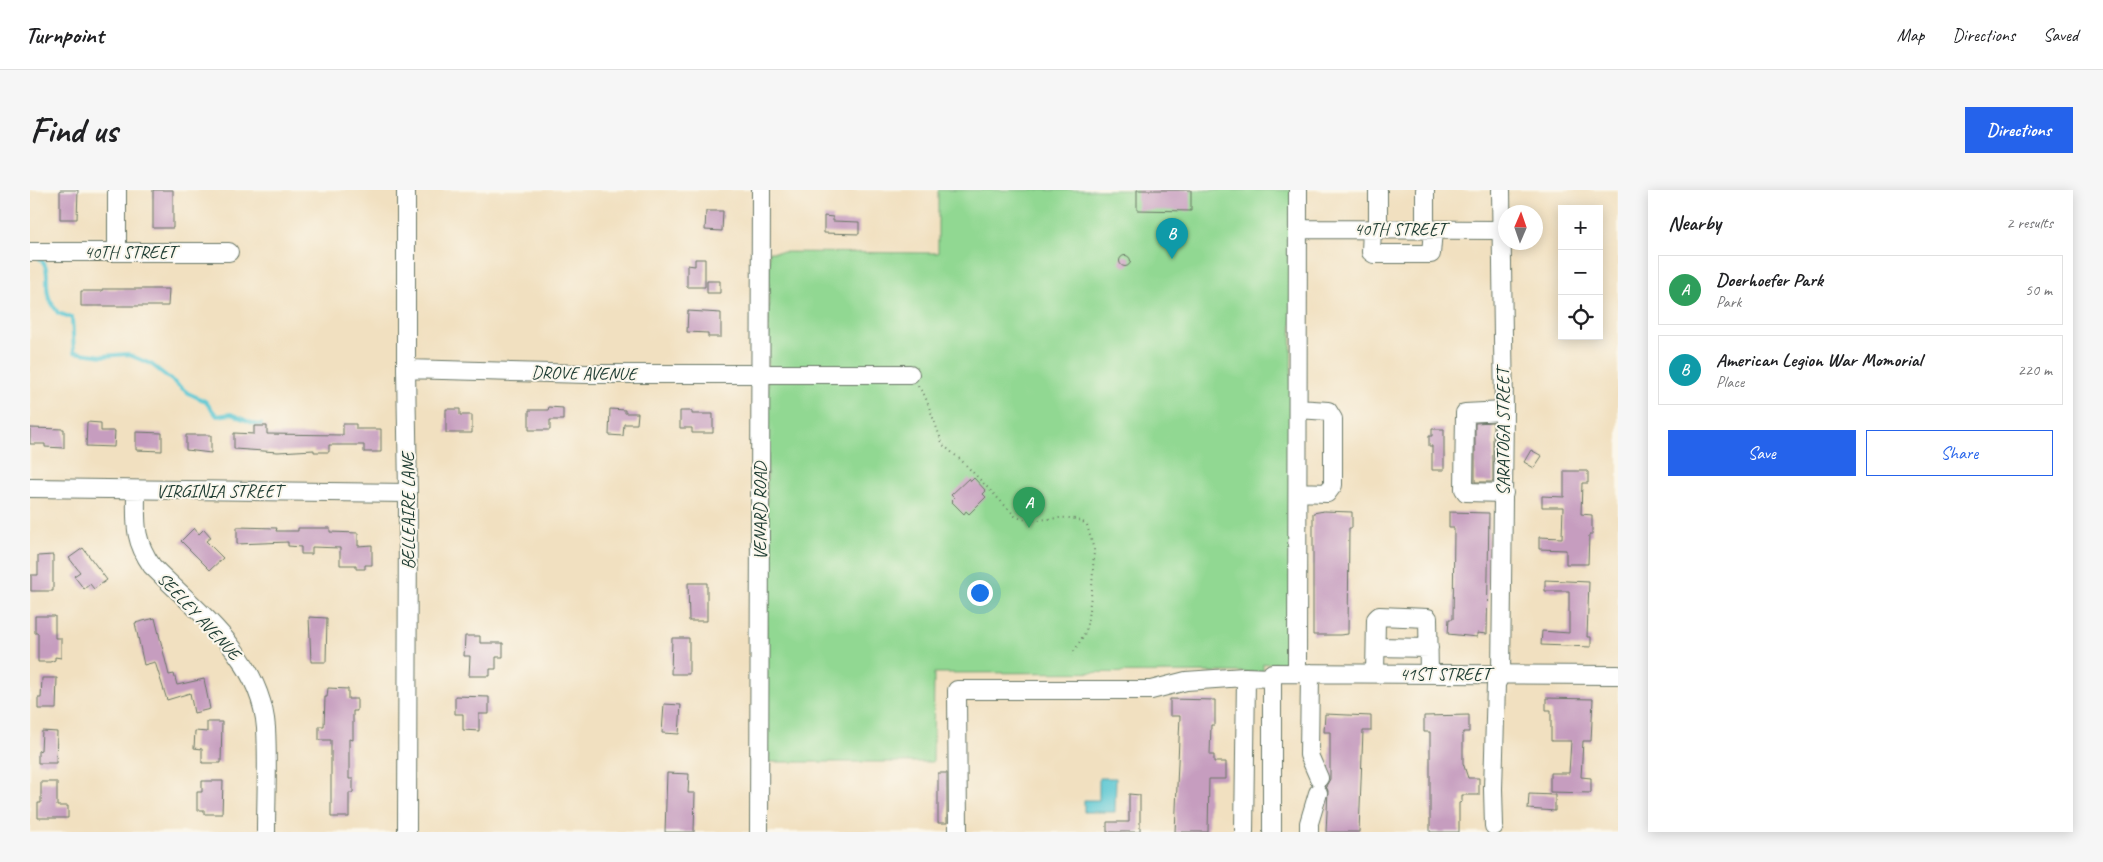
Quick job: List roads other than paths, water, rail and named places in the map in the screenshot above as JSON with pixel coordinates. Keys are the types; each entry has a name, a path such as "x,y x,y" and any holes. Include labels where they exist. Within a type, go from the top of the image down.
{"street":[{"path":"117,190 117,252"},
{"name":"BELLEAIRE LANE","path":"406,190 408,492 407,832"},
{"name":"VENARD ROAD","path":"759,832 762,190"},
{"path":"1298,190 1298,492 1303,673 1309,755 1319,786 1309,823 1309,832"},
{"path":"1378,190 1371,252 1374,254 1431,254 1425,190"},
{"name":"SARATOGA STREET","path":"1501,190 1501,205"},
{"name":"40TH STREET","path":"1298,229 1498,230"},
{"name":"SARATOGA STREET","path":"1494,826 1493,789 1496,684 1501,674 1504,493 1501,250"},
{"name":"40TH STREET","path":"30,252 230,252"},
{"name":"DROVE AVENUE","path":"406,369 587,374 910,374"},
{"path":"1298,409 1328,411 1333,419 1333,485 1326,492 1298,492"},
{"path":"1504,411 1465,413 1464,489 1466,492 1504,493"},
{"name":"VIRGINIA STREET","path":"30,488 408,492"},
{"name":"SEELEY AVENUE","path":"136,490 136,527 143,553 152,566 231,645 250,673 258,691 266,728 266,832"},
{"path":"1376,673 1376,619 1379,616 1426,617 1429,620 1429,674"},
{"path":"1376,647 1429,648"},
{"name":"41ST STREET","path":"958,832 958,690 1152,690 1186,681 1303,673 1618,675"},
{"path":"1272,675 1272,832"},
{"path":"1244,832 1246,677"}],"water":[{"path":"1099,778 1116,778 1115,812 1084,812 1084,800 1099,800"}],"waterway":[{"path":"40,259 47,271 47,289 51,301 58,313 72,318 74,352 103,356 127,354 151,364 188,393 205,401 217,416 231,414 257,425 261,424"}],"place":[{"name":"American Legion War Momorial","path":"1172,259"},
{"name":"Doerhoefer Park","path":"1029,528"}]}
